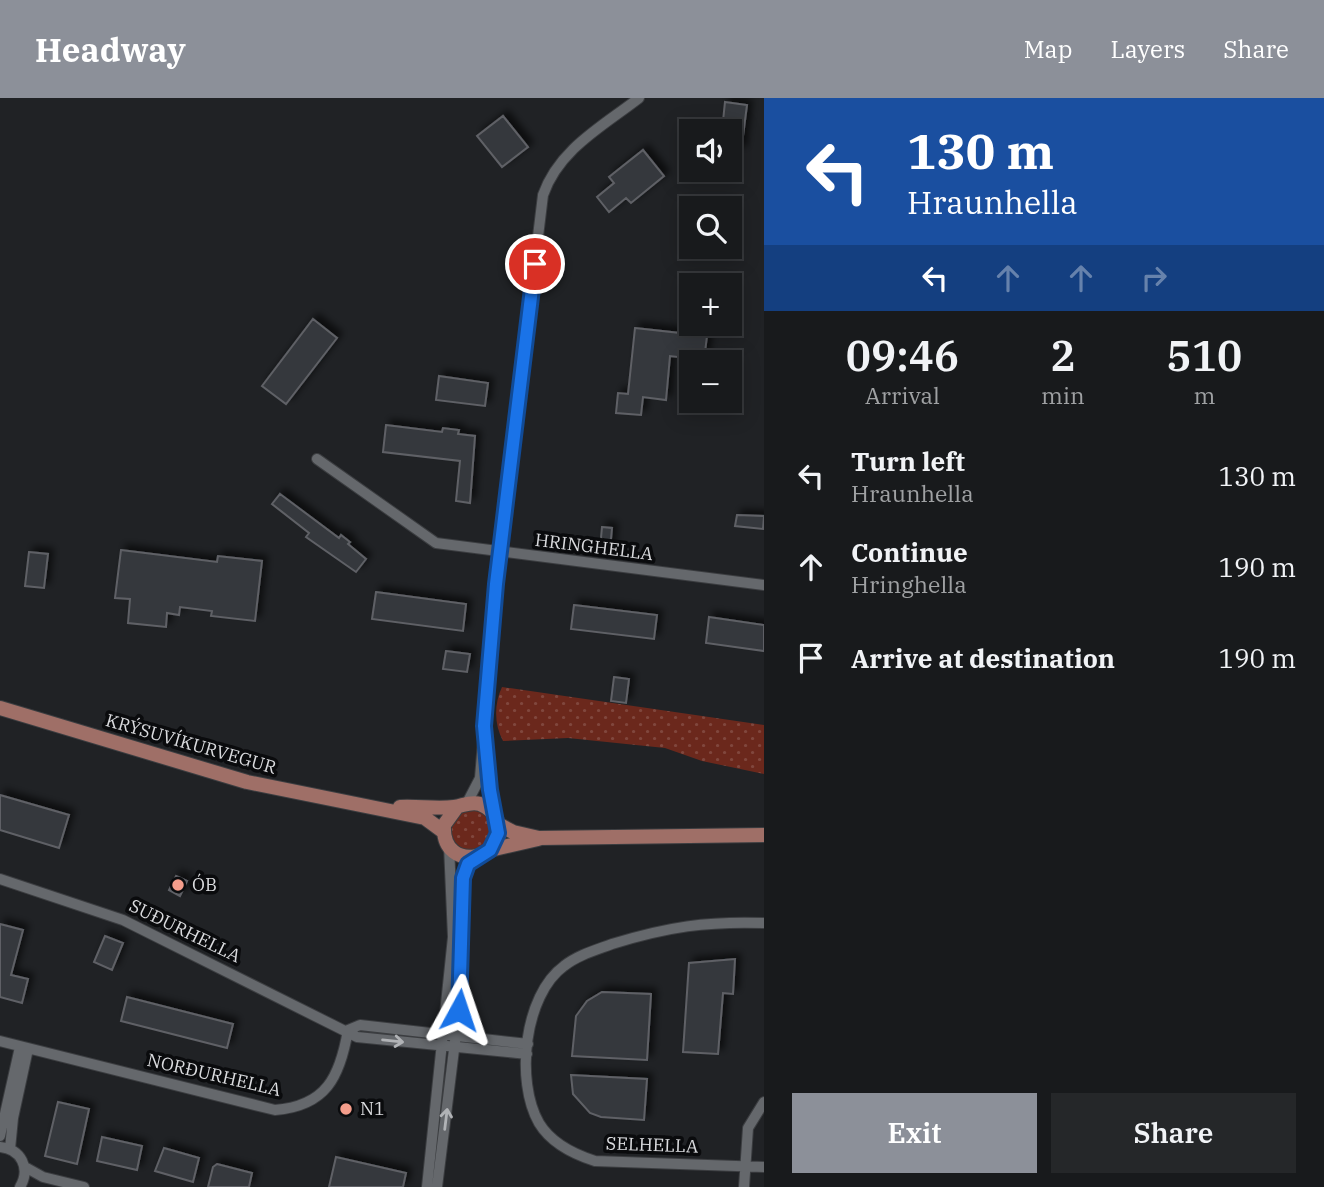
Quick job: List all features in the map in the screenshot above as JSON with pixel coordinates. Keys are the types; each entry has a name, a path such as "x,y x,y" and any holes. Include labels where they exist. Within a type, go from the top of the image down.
{"main road":[{"name":"KRÝSUVÍKURVEGUR","path":"0,708 247,782 425,818 446,839"},
{"path":"539,838 509,848 462,856 446,839 446,818 462,805 481,804 513,832 539,838 764,835"},
{"name":"KRÝSUVÍKURVEGUR","path":"374,807 462,805"},
{"path":"484,853 497,838 495,818"}],"street":[{"path":"462,805 479,784 499,553 543,195 559,163 572,149 639,98"},
{"name":"HRINGHELLA","path":"317,459 428,539 456,548 764,585"},
{"path":"484,726 495,818"},
{"path":"427,1187 453,937 446,839"},
{"path":"437,1187 456,1048 463,959 463,878 468,864 484,853"},
{"name":"SUÐURHELLA","path":"0,879 123,920 348,1030 357,1037 440,1046"},
{"name":"SELHELLA","path":"764,923 703,922 676,926 581,956 550,978 538,996 531,1015 528,1049 528,1088 540,1125 559,1144 579,1156 595,1161 764,1167"},
{"path":"348,1030 360,1025 442,1033 528,1049"},
{"name":"NORÐURHELLA","path":"0,1041 275,1110 297,1108 324,1091 337,1073 348,1030"},
{"path":"440,1046 528,1049"},
{"path":"0,1136 24,1048"},
{"path":"24,1048 13,1118 5,1148 17,1153 25,1167 43,1177 84,1187"},
{"path":"744,1187 748,1128 764,1102"},
{"path":"20,1187 25,1167"}],"shaded area":[{"path":"502,687 764,725 764,774 702,761 665,748 568,738 503,741 496,714"},
{"path":"471,810 479,811 485,816 490,822 490,838 485,844 479,849 471,850 463,849 457,844 452,838 451,830 452,822 457,816 463,811"}],"building":[{"path":"725,102 747,105 742,143 742,119 723,119"},
{"path":"503,116 528,147 502,167 477,136"},
{"path":"643,150 664,176 631,203 626,198 609,212 597,197 614,183 609,177"},
{"path":"313,319 337,338 286,404 262,386"},
{"path":"635,328 679,333 679,336 707,336 705,350 679,350 679,357 670,356 666,400 643,397 641,415 616,413 618,393 628,394"},
{"path":"439,376 488,383 485,406 436,400"},
{"path":"386,425 442,432 443,428 459,430 458,434 475,436 470,503 456,501 460,461 383,452"},
{"path":"280,494 339,538 341,535 350,542 348,544 366,559 356,572 306,537 309,533 272,504"},
{"path":"737,515 764,516 763,529 735,526"},
{"path":"602,527 612,528 610,550 600,549"},
{"path":"121,550 217,562 218,556 262,561 255,621 211,616 212,611 180,607 179,615 167,613 166,627 128,623 130,599 115,598"},
{"path":"29,552 48,554 44,588 25,586"},
{"path":"376,592 466,604 463,631 372,619"},
{"path":"574,605 657,615 654,639 571,629"},
{"path":"709,617 764,625 764,651 706,643"},
{"path":"446,651 470,654 467,672 443,669"},
{"path":"614,677 629,679 626,703 611,701"},
{"path":"0,795 69,815 59,848 0,830"},
{"path":"176,876 187,881 180,896 169,890"},
{"path":"0,924 23,930 11,975 28,979 22,1003 0,997"},
{"path":"105,936 123,943 112,970 94,962"},
{"path":"735,959 733,994 723,993 718,1054 683,1052 689,963"},
{"path":"602,992 651,994 647,1060 572,1056 576,1016 587,1001"},
{"path":"127,997 233,1024 227,1048 121,1021"},
{"path":"571,1075 647,1079 644,1120 601,1117 590,1113 573,1094"},
{"path":"58,1102 89,1109 77,1164 45,1156"},
{"path":"102,1137 142,1146 137,1170 97,1161"},
{"path":"164,1148 199,1158 193,1182 155,1171"},
{"path":"336,1157 406,1173 403,1187 329,1187"},
{"path":"217,1164 252,1173 249,1187 208,1187 213,1167"}],"place":[{"name":"ÓB","path":"178,885"},
{"name":"N1","path":"346,1109"}],"route":[{"path":"459,1010 463,878 468,864 490,850 498,833 498,824 493,813 484,726 496,584 535,264"}]}
